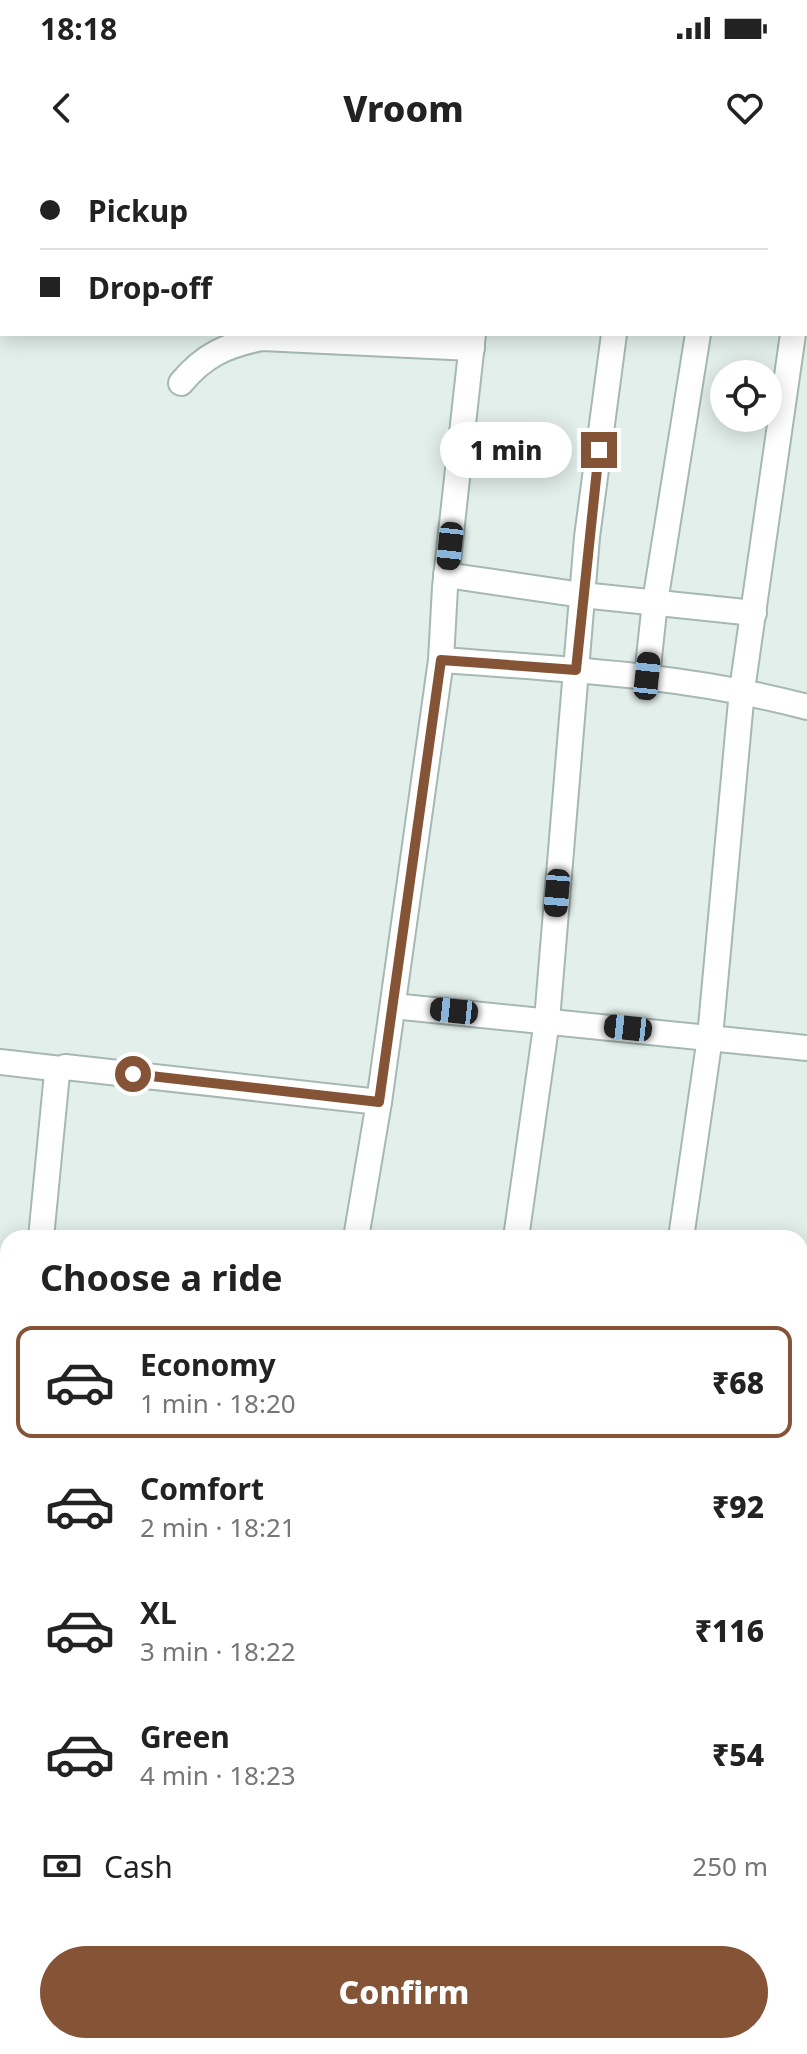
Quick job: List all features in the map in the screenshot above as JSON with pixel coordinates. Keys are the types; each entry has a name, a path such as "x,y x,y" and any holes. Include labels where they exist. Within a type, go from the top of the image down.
{"street":[{"path":"517,1230 547,1020 582,595 614,336"},
{"path":"647,676 655,602 698,336"},
{"path":"682,1230 710,1037 742,690 793,336"},
{"path":"181,383 206,357 231,344 262,338 472,341 446,575 441,660 379,1102 357,1230"},
{"path":"446,575 582,595 754,613"},
{"path":"441,660 647,676 742,690 807,707"},
{"path":"393,1006 807,1048"},
{"path":"0,1062 61,1069 72,1067 379,1102"},
{"path":"42,1230 57,1073 61,1069"}],"route":[{"path":"133,1074 379,1102 441,660 576,670 587,537 599,450"}]}
